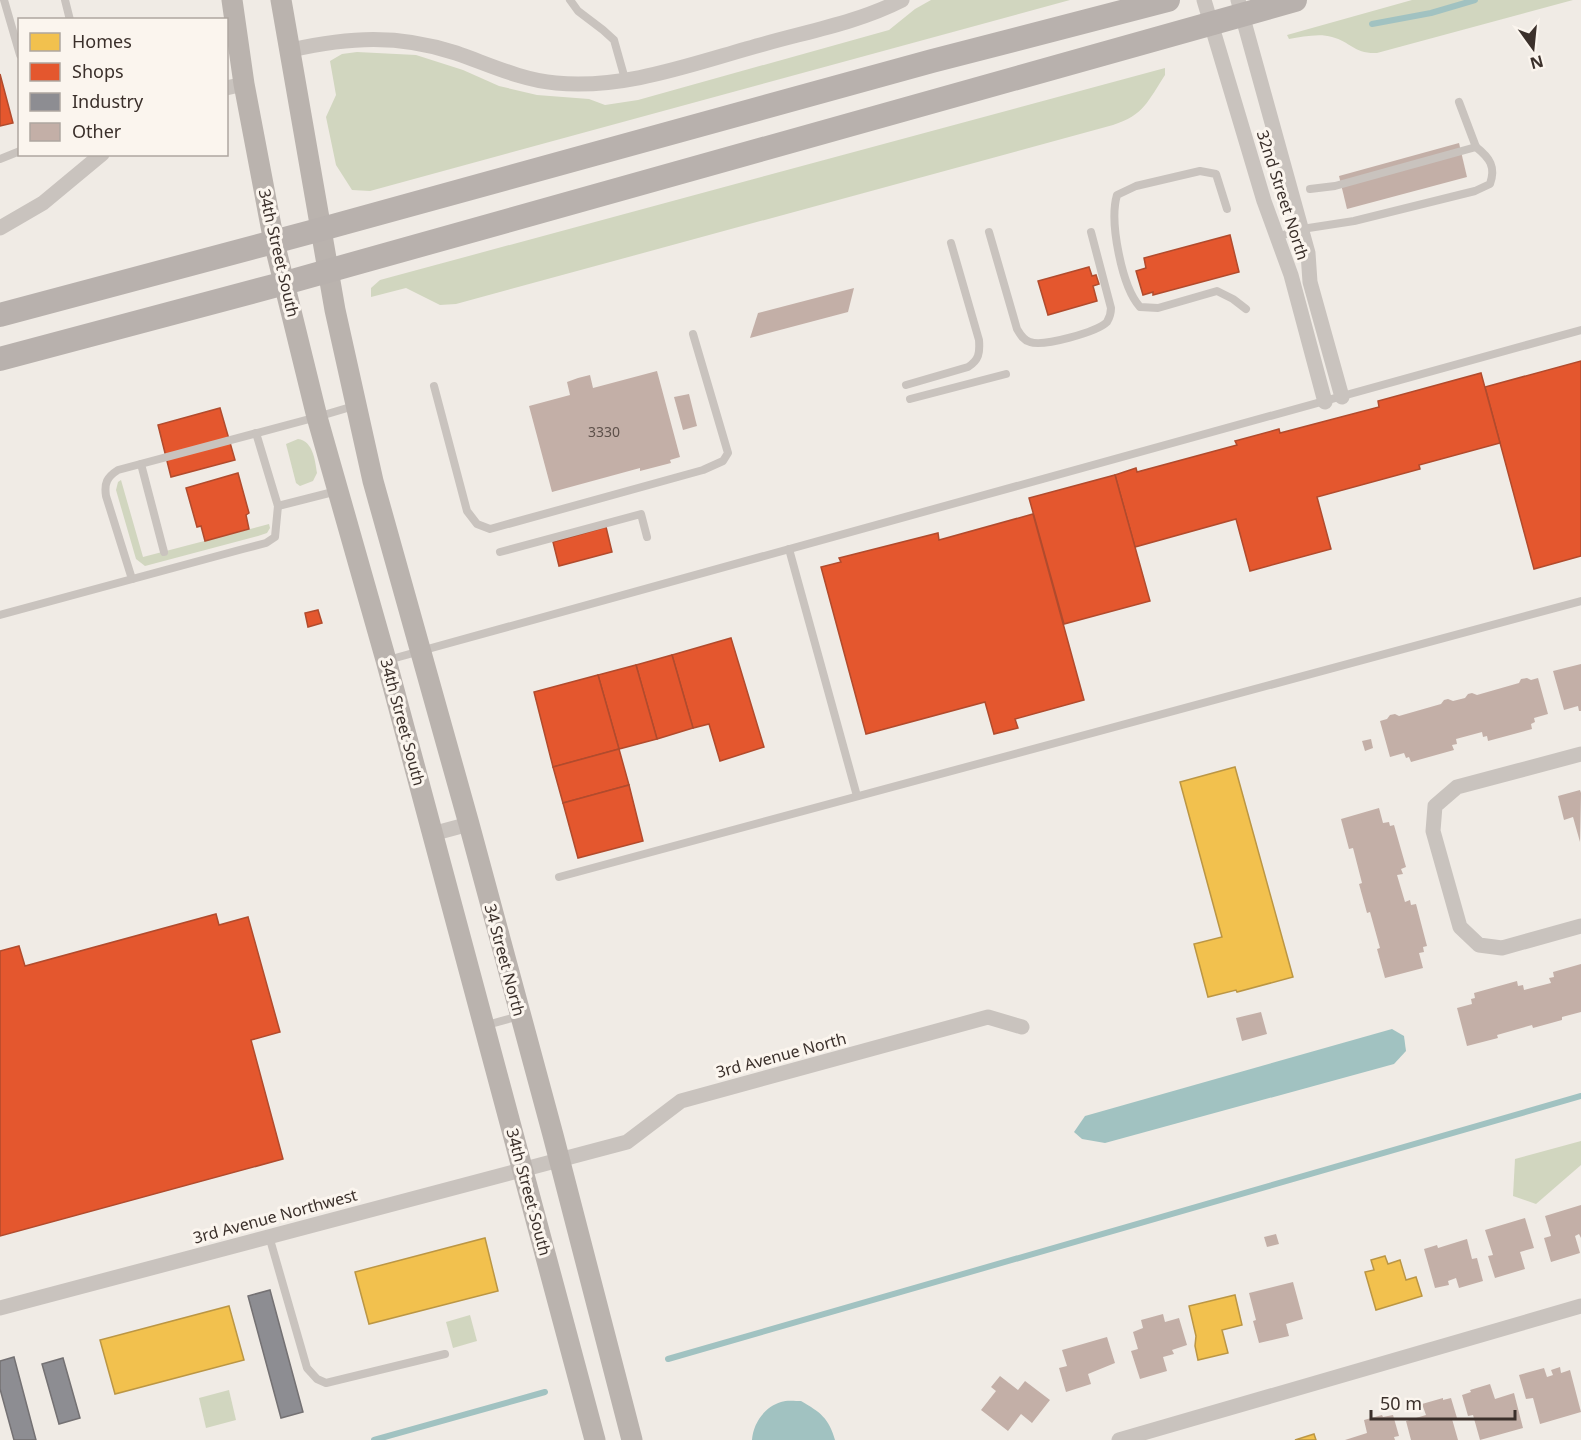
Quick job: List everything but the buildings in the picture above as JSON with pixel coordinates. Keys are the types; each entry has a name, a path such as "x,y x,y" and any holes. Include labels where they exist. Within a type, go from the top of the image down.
{"main road":[{"name":"34th Street South","path":"232,0 235,86 317,417 386,660 596,1440"},
{"path":"281,0 335,310 355,405"},
{"path":"0,315 322,230 932,61 1168,0"},
{"path":"0,359 329,271 1211,23 1240,7 1295,0"},
{"name":"34 Street North","path":"355,405 373,481 560,1159 632,1440"}],"street":[{"path":"291,50 360,38 395,39 427,44 522,76 554,83 587,85 664,72 844,22 886,8 902,0"},
{"name":"32nd Street North","path":"1204,0 1264,201 1291,275 1325,402"},
{"name":"32nd Street North","path":"1240,7 1302,229 1308,252 1310,282 1342,397"},
{"path":"0,228 43,203 100,156"},
{"path":"1581,754 1457,787 1435,806 1433,831 1460,927 1479,945 1502,948 1581,926"},
{"path":"432,834 469,824"},
{"name":"3rd Avenue North","path":"560,1159 627,1142 681,1101 987,1017 1022,1027"},
{"name":"3rd Avenue Northwest","path":"0,1308 560,1159"},
{"path":"1119,1440 1581,1306"}],"lane":[{"path":"4,0 18,48"},
{"path":"65,0 70,18"},
{"path":"570,0 578,11 614,40 625,79"},
{"path":"1277,237 1302,229 1354,221 1475,191 1490,184 1493,165 1487,155 1476,147 1459,102"},
{"path":"1310,189 1335,186 1476,147"},
{"path":"0,159 18,152"},
{"path":"1227,209 1216,174 1200,171 1136,186 1117,195 1113,207 1114,234 1132,298 1140,308 1158,308 1217,291 1246,309"},
{"path":"988,232 1017,329 1023,339 1032,343 1047,343 1098,328 1106,323 1110,316 1111,308 1090,232"},
{"path":"906,385 968,367 976,361 980,351 979,340 951,243"},
{"path":"386,660 1581,330"},
{"path":"434,386 467,511 477,524 490,529 703,470 723,462 728,453 693,334"},
{"path":"910,399 1006,374"},
{"path":"132,579 105,488 110,474 355,405"},
{"path":"0,615 266,543 275,537 278,506 256,433"},
{"path":"141,464 164,552"},
{"path":"278,506 338,491"},
{"path":"500,552 641,514 647,537"},
{"path":"789,549 857,796"},
{"path":"559,877 1581,601"},
{"path":"484,1026 520,1016"},
{"path":"269,1236 307,1368 317,1379 326,1383 445,1354"}],"green space":[{"path":"931,0 1070,0 370,191 352,190 336,165 326,117 336,95 330,61 342,54 357,52 416,55 463,70 499,86 537,95 589,99 605,105 638,100 889,30 915,9"},
{"path":"1412,0 1573,0 1377,53 1363,52 1338,39 1322,35 1289,39 1287,35"},
{"path":"1165,68 1165,75 1139,112 1113,125 456,304 440,305 406,288 371,297 371,288 380,280"},
{"path":"298,439 310,447 317,473 313,481 300,486 296,483 286,444"},
{"path":"121,480 143,557 269,524 270,528 267,533 258,536 145,566 136,559 116,490"},
{"path":"1581,1141 1581,1165 1536,1204 1513,1196 1515,1159"},
{"path":"470,1315 477,1341 453,1348 446,1322"},
{"path":"229,1390 236,1420 206,1428 199,1398"}],"water":[{"path":"1392,1029 1404,1036 1406,1051 1394,1064 1105,1143 1082,1139 1074,1132 1085,1116"},
{"path":"783,1401 801,1401 823,1416 835,1440 752,1440 757,1422 769,1408"}],"waterway":[{"path":"1372,24 1431,13 1475,0"},
{"path":"668,1359 1581,1096"},
{"path":"374,1440 545,1392"}]}
